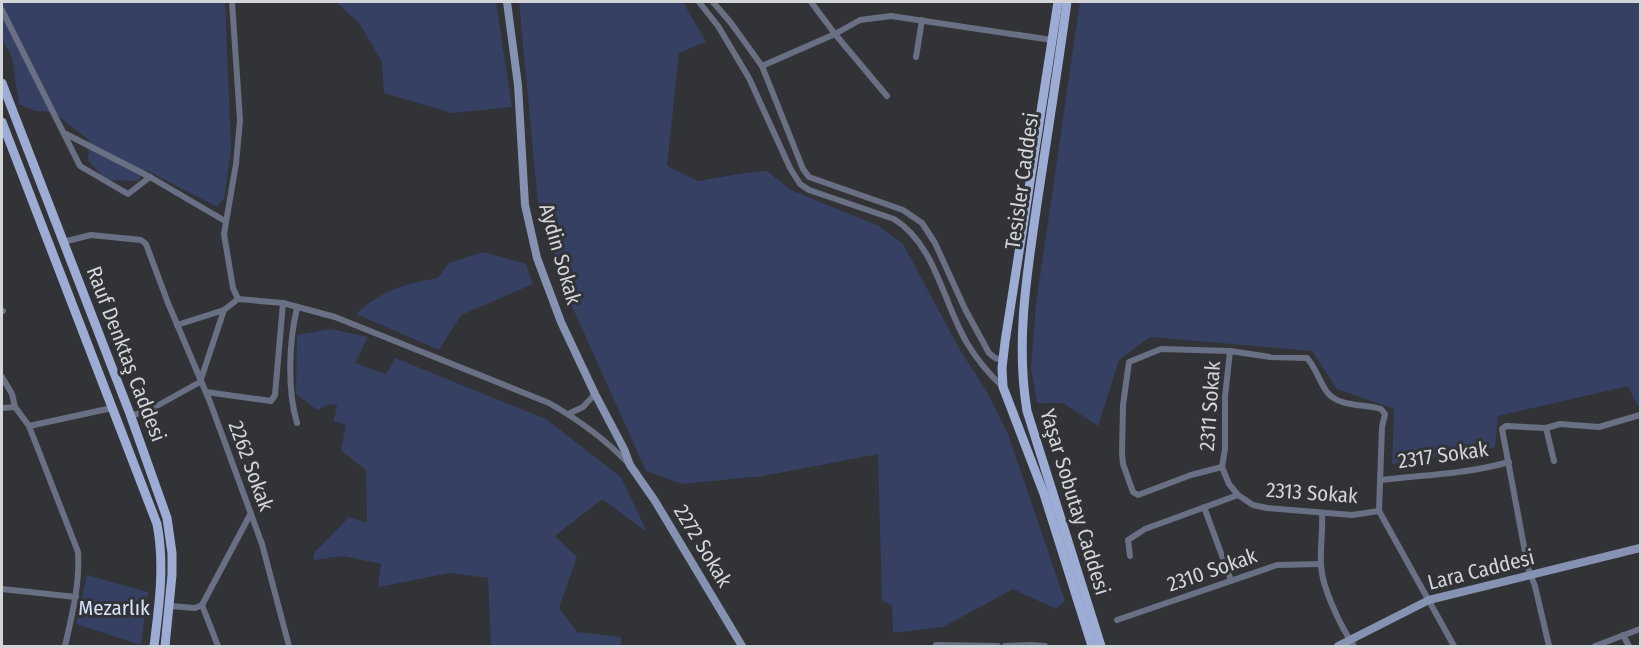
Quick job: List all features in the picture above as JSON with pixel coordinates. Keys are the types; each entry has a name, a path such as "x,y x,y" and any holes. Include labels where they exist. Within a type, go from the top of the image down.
{"main road":[{"path":"1058,2 1003,360 1003,387 1044,494 1092,646"},
{"name":"Tesisler Caddesi","path":"1022,366 1025,288 1067,2"},
{"name":"Rauf Denktaş Caddesi","path":"2,82 130,414 167,518 172,553 170,606 165,646"},
{"name":"Rauf Denktaş Caddesi","path":"2,122 147,496 160,539 160,584 154,646"},
{"path":"1003,360 1012,360 1022,366"},
{"name":"Yaşar Sobutay Caddesi","path":"1022,366 1027,411 1101,646"},
{"path":"1003,387 1016,390 1023,384"}],"street":[{"path":"232,2 240,120 236,164 224,234 233,288 238,299"},
{"name":"Aydin Sokak","path":"507,2 519,85 525,205 537,258 561,321 630,465"},
{"path":"699,2 718,26 749,78 790,168 800,184 809,190 894,219 906,226 927,256 967,342 994,379 1003,387"},
{"path":"713,2 731,22 762,66 803,170 809,177 903,210 922,223 935,243 965,309 989,353 1003,360"},
{"path":"811,2 887,96"},
{"path":"2,10 80,166 128,194 150,177"},
{"path":"762,66 835,34 860,20 891,16 1052,40"},
{"path":"916,57 922,20"},
{"path":"66,134 150,177 225,220"},
{"name":"2262 Sokak","path":"62,239 67,241 91,235 141,240 150,251 177,326 206,392 262,544 289,646"},
{"path":"177,326 224,310 238,299 283,303 335,317 549,403 568,414 612,447 630,465"},
{"path":"206,392 271,401 275,395 283,303"},
{"path":"297,308 292,328 292,406 297,423"},
{"path":"130,414 134,415 154,407 200,382 224,310"},
{"path":"1222,467 1191,475 1138,495 1133,492 1123,464 1122,453 1123,405 1129,362 1161,349 1230,351 1270,357 1307,358 1327,393 1336,400 1381,409 1385,414 1382,427 1379,511 1454,646"},
{"name":"2311 Sokak","path":"1230,351 1222,467 1229,484 1238,495"},
{"path":"2,377 12,394 15,407 29,426 78,552 79,571 76,597 65,646"},
{"path":"568,414 583,407 595,394"},
{"path":"2,408 15,407"},
{"path":"29,426 112,408"},
{"path":"1549,646 1528,568 1502,429 1506,426 1546,428 1560,424 1599,427 1641,415"},
{"path":"1546,428 1554,461"},
{"name":"2317 Sokak","path":"1381,480 1488,468 1509,462"},
{"name":"2272 Sokak","path":"630,465 655,501 742,646"},
{"name":"2313 Sokak","path":"1130,556 1128,540 1145,529 1238,495 1253,505 1267,508 1352,515 1379,511"},
{"path":"1204,507 1231,580"},
{"path":"170,606 195,608 202,605 251,513"},
{"path":"1322,513 1323,580 1351,643"},
{"name":"Lara Caddesi","path":"1338,646 1351,643 1430,600 1641,548"},
{"name":"2310 Sokak","path":"1117,620 1277,565 1321,564"},
{"path":"2,589 76,597"},
{"path":"202,605 218,646"},
{"path":"1595,646 1641,629"},
{"path":"1623,635 1629,646"},
{"path":"936,646 998,646"},
{"path":"1005,646 1045,646"}],"green space":[{"path":"2,2 225,2 231,149 224,199 217,207 146,170 138,181 106,180 88,160 89,140 53,112 36,111 19,104 12,57 2,39"},
{"path":"336,2 496,2 512,107 452,113 384,93 382,62 360,24"},
{"path":"519,2 683,2 706,42 679,53 667,166 698,181 767,171 791,190 879,226 903,244 960,350 986,390 1008,434 1065,601 1056,609 1013,589 943,627 893,633 892,606 882,600 878,454 763,476 682,484 646,471 571,304 538,204"},
{"path":"1080,2 1640,2 1640,405 1638,407 1628,386 1498,416 1495,447 1392,464 1394,409 1337,389 1312,351 1150,337 1119,360 1098,426 1063,403 1037,403 1031,369 1036,304"},
{"path":"483,252 526,264 533,284 461,315 439,350 356,314 385,293 403,286 438,278 449,263"},
{"path":"331,329 368,337 355,363 386,374 395,358 546,419 621,477 647,532 602,499 555,536 577,557 559,608 577,632 621,637 621,646 491,646 488,578 450,573 378,587 381,564 343,556 314,560 314,553 349,517 367,523 366,470 341,450 346,425 334,421 337,405 329,404 317,410 296,394 297,335"},
{"name":"Mezarlık","path":"87,575 148,592 141,645 76,624"}]}
